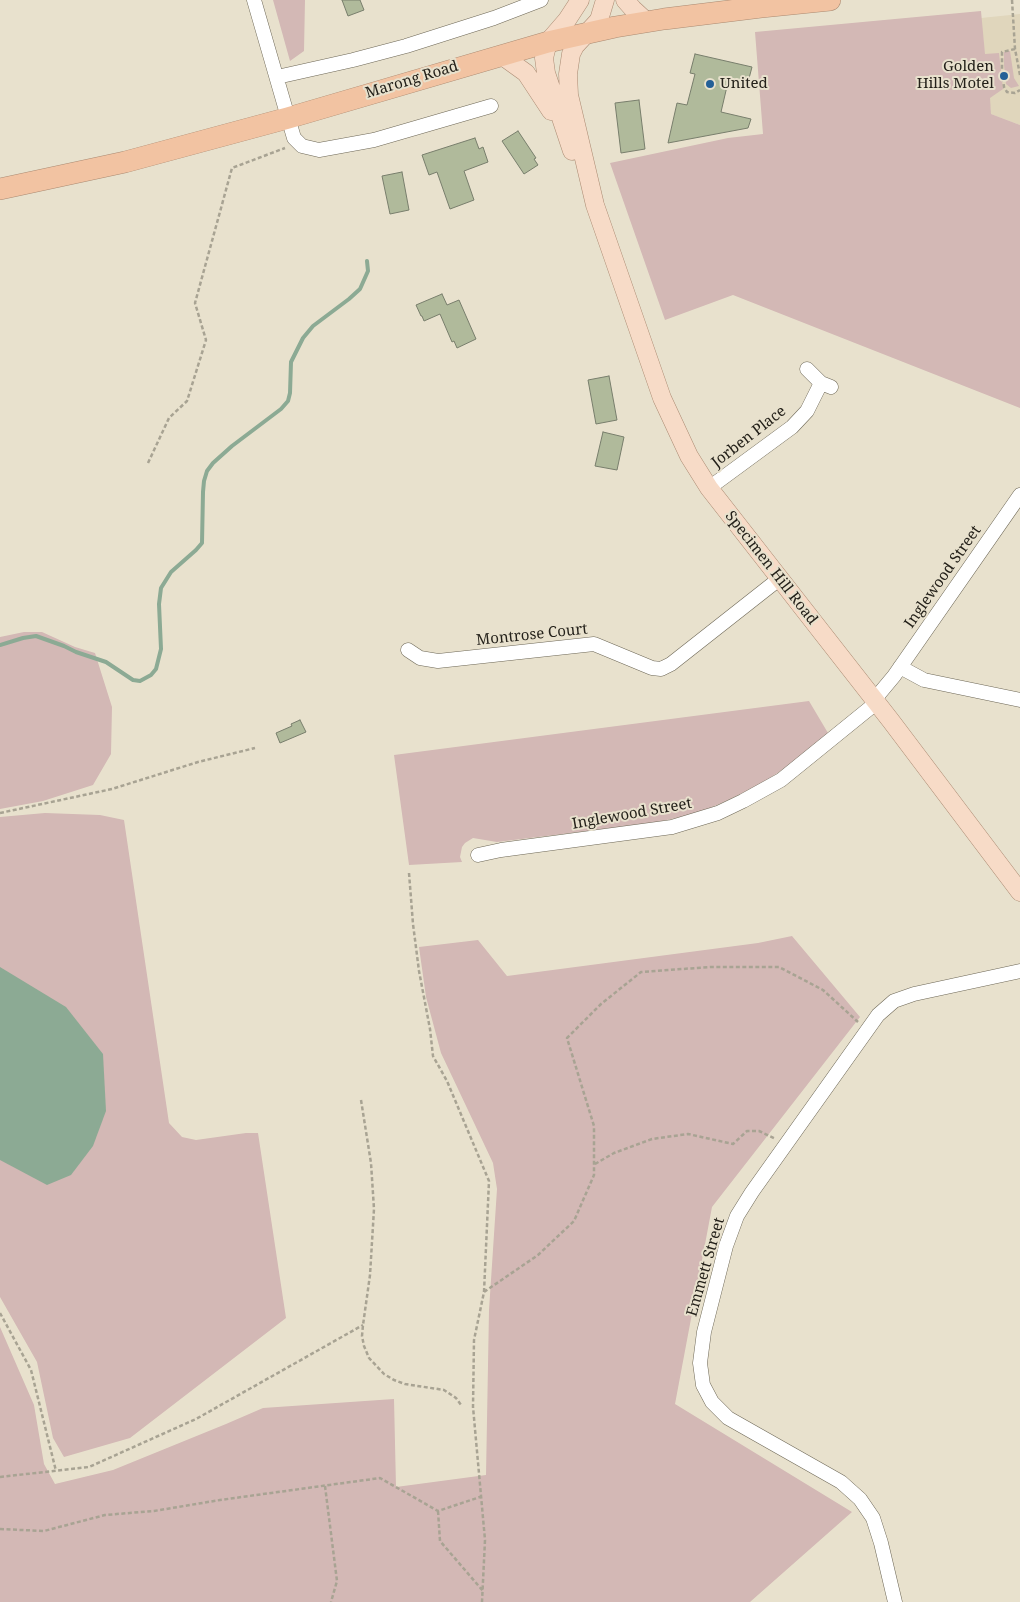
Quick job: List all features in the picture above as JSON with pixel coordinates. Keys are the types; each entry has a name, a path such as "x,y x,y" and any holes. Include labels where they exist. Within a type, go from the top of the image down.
{"highway":[{"name":"Marong Road","path":"0,189 126,162 288,118 501,55 586,33 647,22 830,0"}],"main road":[{"path":"548,42 567,20 580,0"},
{"name":"Specimen Hill Road","path":"594,205 568,83 568,65 575,46 601,17 605,0"},
{"path":"625,0 647,22"},
{"name":"Specimen Hill Road","path":"548,42 544,53 544,67 566,135 583,183 594,205 662,398 689,456 710,488 779,579 875,701 1020,892"},
{"path":"501,55 518,66 528,76 566,135"}],"street":[{"path":"254,0 294,138 298,143 310,149 328,150 374,140 491,106"},
{"path":"277,77 406,46 494,18 541,0"},
{"name":"Jorben Place","path":"710,488 792,427 807,411 826,385 807,369"},
{"name":"Inglewood Street","path":"478,856 501,850 672,827 718,813 743,802 781,780 875,701 1020,495"},
{"name":"Montrose Court","path":"408,650 420,658 438,661 594,644 652,668 661,668 671,664 779,579"},
{"path":"900,667 924,680 1020,700"},
{"name":"Emmett Street","path":"895,1602 873,1518 860,1499 841,1482 728,1418 712,1402 703,1385 700,1362 704,1332 726,1246 737,1216 866,1029 878,1015 894,1002 914,994 1020,972"}],"path":[{"path":"1012,0 1015,49 1020,75"},
{"path":"1015,49 1002,52 1002,71 1005,90 1012,94 1020,90"},
{"path":"148,463 169,418 187,401 206,340 194,303 232,168 298,143"},
{"path":"0,812 112,789 198,762 254,748"},
{"path":"408,873 412,924 433,1056 447,1081 489,1181 484,1292 474,1340 473,1407 485,1540 482,1602"},
{"path":"484,1292 538,1256 574,1221 594,1175 594,1126 567,1038 601,1004 641,972 710,967 779,967 823,990 866,1029"},
{"path":"361,1100 371,1162 374,1209 370,1282 362,1325 364,1346 369,1358 384,1374 405,1384 444,1390 456,1398 461,1405"},
{"path":"594,1164 614,1153 652,1139 688,1134 733,1144 747,1131 760,1131 786,1144"},
{"path":"0,1314 31,1370 56,1471"},
{"path":"0,1477 89,1467 196,1419 362,1325"},
{"path":"0,1529 44,1531 104,1515 154,1511 380,1478 438,1511 480,1497"},
{"path":"326,1486 337,1581 331,1602"},
{"path":"438,1511 440,1541 483,1591"}],"shaded area":[{"path":"273,0 305,0 304,51 290,61"},
{"path":"981,11 985,54 999,53 1003,89 990,98 991,114 1020,125 1020,408 733,295 665,320 610,163 728,138 763,134 755,32"},
{"name":"Golden Hills Motel","path":"1020,14 1020,125 991,114 981,18"},
{"path":"1010,51 1014,78 1019,86 1011,88 1006,84 1004,65 1004,52"},
{"path":"24,632 42,632 75,647 95,653 112,707 111,754 93,785 43,801 0,809 0,637"},
{"path":"809,701 828,733 791,764 761,784 698,813 653,823 497,842 473,838 462,847 460,857 462,862 409,865 394,755"},
{"path":"45,813 100,815 124,820 169,1123 182,1137 196,1140 258,1133 286,1318 130,1438 64,1457 53,1438 37,1362 0,1297 0,817"},
{"path":"792,936 860,1017 712,1207 675,1404 852,1512 750,1602 0,1602 0,1327 34,1405 44,1464 55,1484 113,1470 263,1408 394,1399 396,1487 486,1475 489,1310 497,1189 493,1163 441,1053 426,997 419,947 478,940 507,976 758,943"},
{"path":"0,967 66,1007 103,1054 106,1111 93,1146 71,1175 47,1185 0,1160"}],"building":[{"path":"342,0 360,0 364,10 348,16"},
{"path":"695,54 752,67 747,86 728,82 721,112 751,119 748,128 668,143 677,103 687,105 695,74 690,73"},
{"path":"639,100 645,149 621,153 615,103"},
{"path":"518,131 536,158 534,159 538,165 524,174 502,141"},
{"path":"475,138 479,149 483,147 488,162 464,171 474,200 450,209 437,172 429,175 422,155"},
{"path":"402,172 409,210 390,214 382,176"},
{"path":"442,294 447,305 459,300 476,339 457,348 454,341 452,342 440,314 424,321 416,305"},
{"path":"609,376 617,420 596,424 588,380"},
{"path":"603,432 624,437 617,470 595,466"},
{"path":"300,720 306,732 280,743 276,733"}],"waterway":[{"path":"0,645 36,636 106,662 133,680 140,681 151,675 156,669 161,649 159,604 161,588 171,572 202,543 203,492 207,471 232,446 281,409 288,401 291,362 303,338 313,326 360,289 368,271 367,261"}],"place":[{"name":"Golden Hills Motel","path":"1004,76"},
{"name":"United","path":"710,84"}]}
